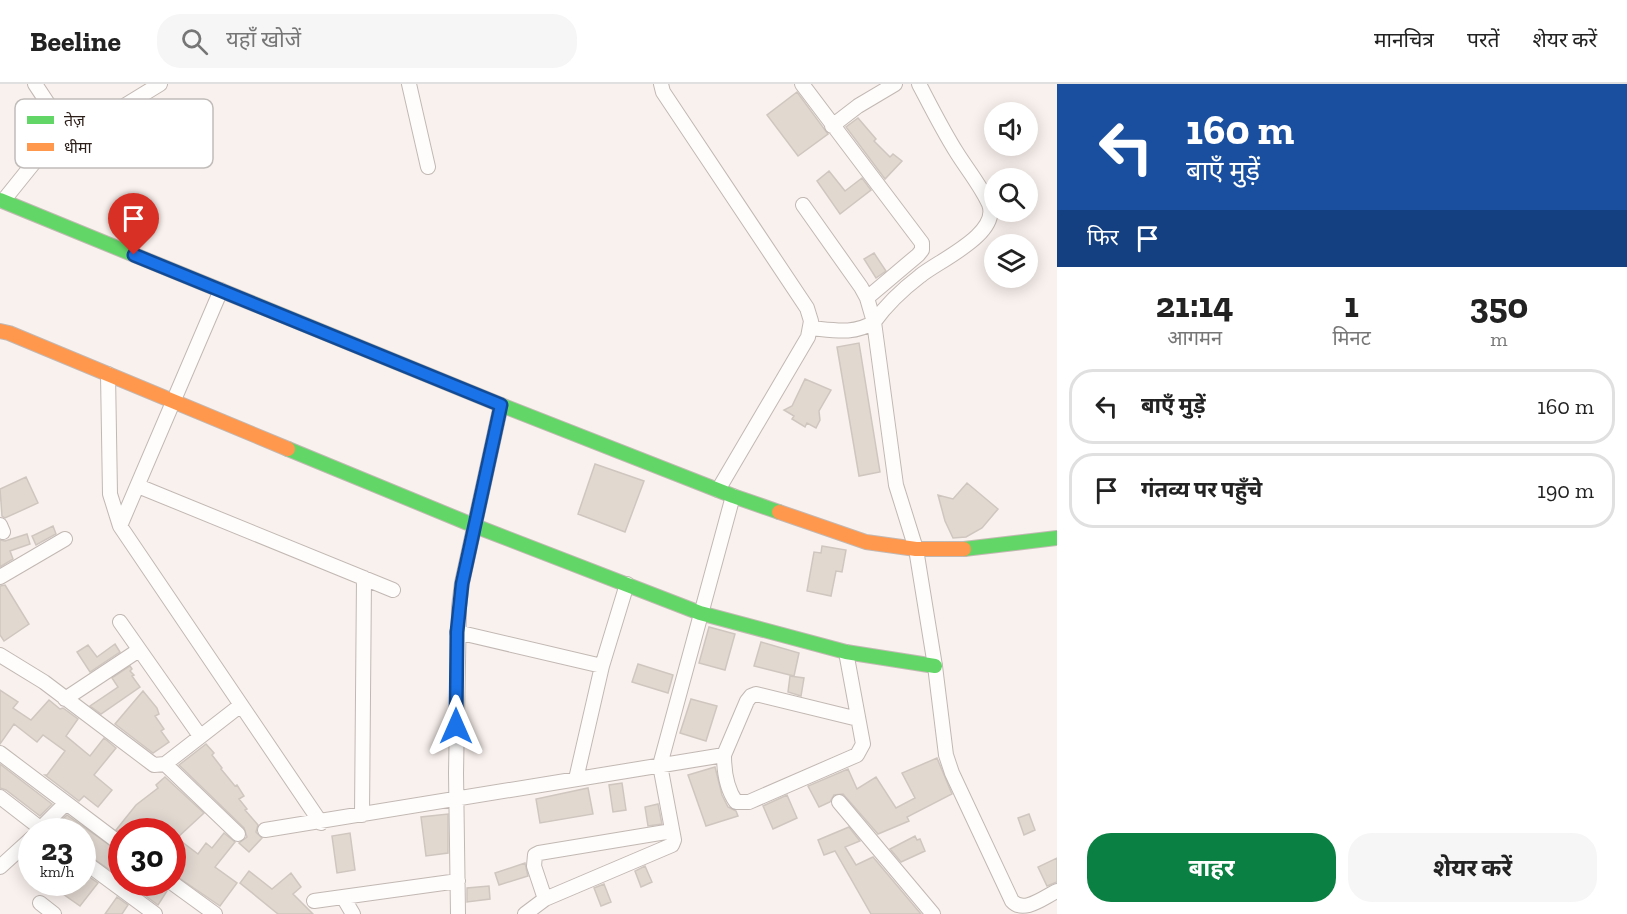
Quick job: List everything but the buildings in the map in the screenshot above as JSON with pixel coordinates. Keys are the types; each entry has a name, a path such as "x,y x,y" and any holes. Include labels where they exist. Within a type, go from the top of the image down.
{"street":[{"path":"35,84 45,99"},
{"path":"135,99 160,84"},
{"path":"409,84 428,167"},
{"path":"660,84 663,92 807,308 811,321 808,337 718,490"},
{"path":"802,84 922,243 922,250 918,255 867,298"},
{"path":"832,126 858,105 895,84"},
{"path":"810,328 854,331 865,328 920,275 973,241 984,229 990,217 990,206 956,152 919,84"},
{"path":"29,168 1,200 501,405 733,496 866,542 916,549 962,549 1057,538"},
{"path":"803,206 867,298 874,321 896,485 916,549 935,666 946,755 952,773 1012,901 1016,905 1025,906 1057,891"},
{"path":"120,526 221,290"},
{"path":"0,331 475,526 700,613 846,652 935,666"},
{"path":"108,375 110,494 120,526 321,823"},
{"path":"458,914 457,632 462,584 501,405"},
{"path":"138,486 393,590"},
{"path":"525,914 545,899 668,849 674,840 660,765 733,496"},
{"path":"0,577 65,539"},
{"path":"362,815 364,578"},
{"path":"576,779 602,666 627,584"},
{"path":"120,622 200,736"},
{"path":"457,632 602,666"},
{"path":"65,699 139,650"},
{"path":"846,652 863,744 857,755 749,802 736,802 732,796 724,769 724,755 747,701 756,694 858,719"},
{"path":"0,655 44,682 154,765 165,764 241,705"},
{"path":"0,753 108,834"},
{"path":"265,830 321,823 724,755"},
{"path":"165,764 238,834"},
{"path":"0,797 23,818"},
{"path":"840,802 933,914"},
{"path":"52,818 66,803"},
{"path":"545,899 534,866 535,855 672,831"},
{"path":"0,867 18,851"},
{"path":"96,870 155,914"},
{"path":"314,901 458,881"},
{"path":"186,893 214,914"},
{"path":"343,897 353,914"},
{"path":"40,903 54,914"}],"traffic: fast":[{"path":"0,200 501,405 779,512"},
{"path":"288,449 475,526 700,613 846,652 935,666"},
{"path":"964,549 1057,538"}],"traffic: slow":[{"path":"0,331 288,449"},
{"path":"779,512 866,542 916,549 964,549"}],"route":[{"path":"134,255 501,405 462,584 457,632 456,726"}]}
